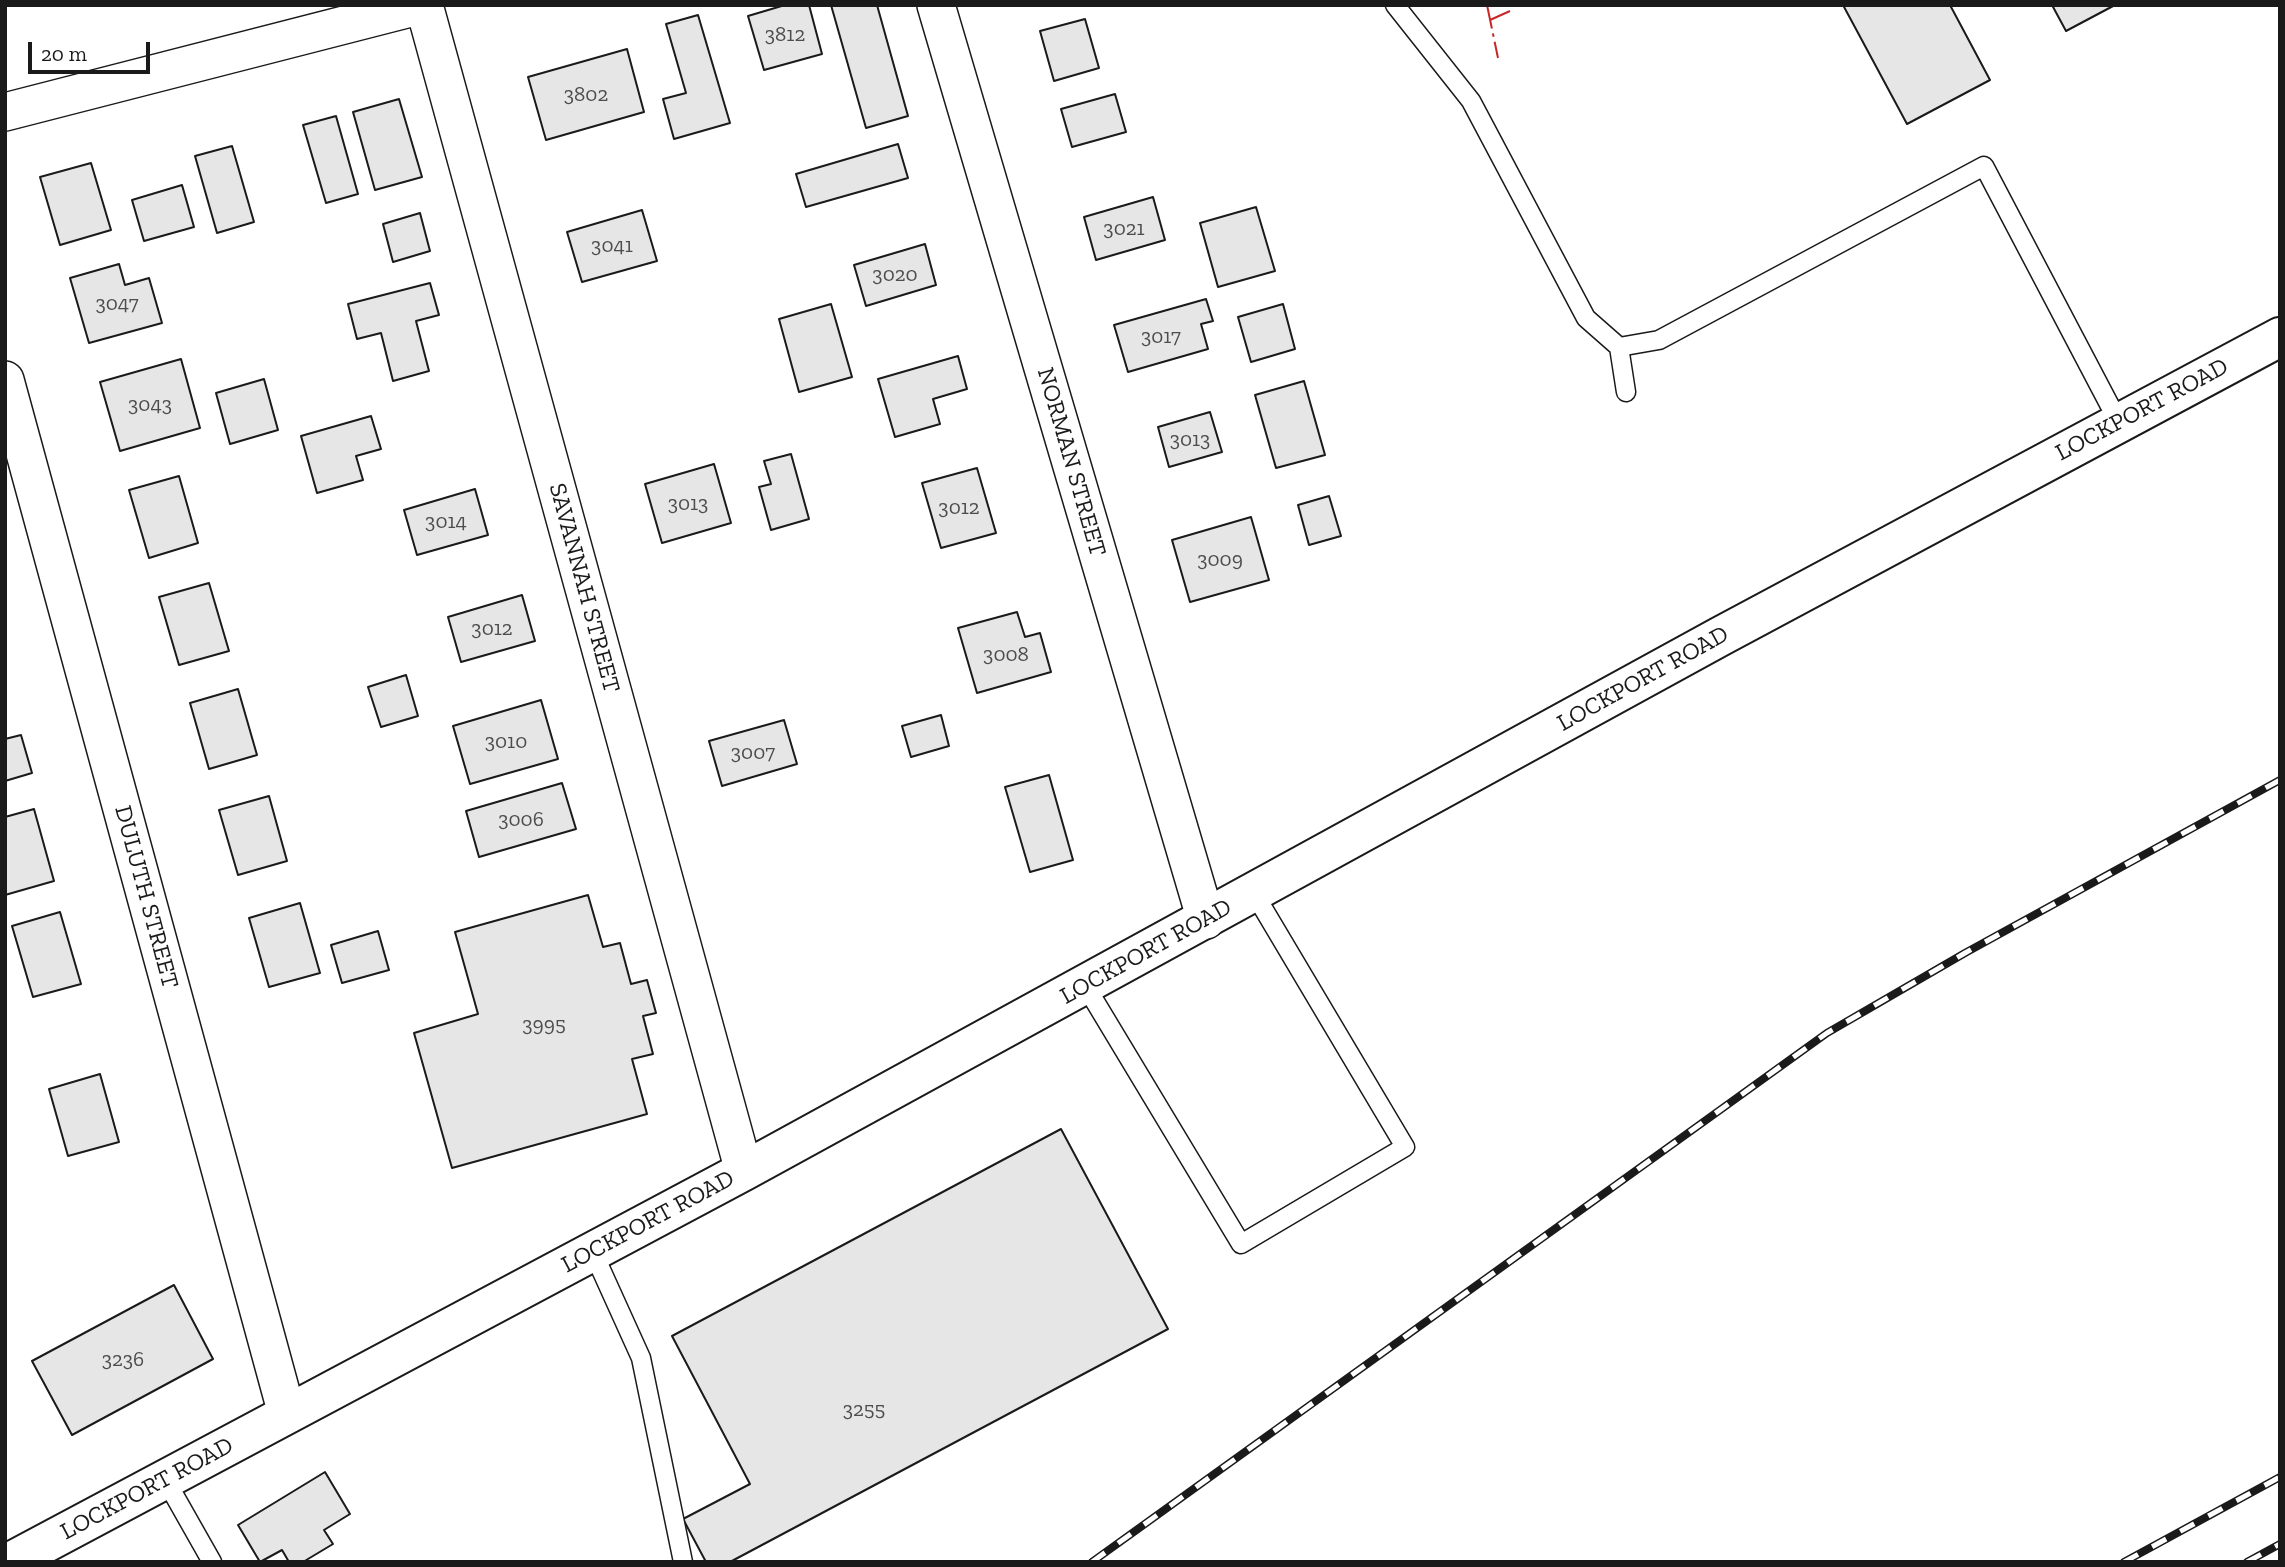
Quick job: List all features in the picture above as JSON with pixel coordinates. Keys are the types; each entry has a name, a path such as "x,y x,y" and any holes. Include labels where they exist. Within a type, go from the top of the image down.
{"street":[{"path":"5,112 423,5"},
{"name":"SAVANNAH STREET","path":"423,5 744,1171"},
{"name":"NORMAN STREET","path":"936,5 1206,920"},
{"name":"LOCKPORT ROAD","path":"10,1562 744,1171 1721,636 2280,337"},
{"name":"DULUTH STREET","path":"5,380 286,1415"}],"lane":[{"path":"1395,5 1471,101 1586,318 1619,347 1626,392"},
{"path":"1619,347 1660,340 1984,166 2119,423"},
{"path":"1085,985 1241,1244 1405,1147 1254,892"},
{"path":"593,1251 641,1358 684,1562"},
{"path":"165,1479 212,1562"}],"building":[{"path":"785,5 809,5 822,54 764,70 748,16"},
{"path":"831,5 877,5 908,116 866,128"},
{"path":"1843,5 1950,5 1990,80 1907,124"},
{"path":"2052,5 2115,5 2066,31"},
{"path":"698,15 730,123 674,139 663,99 686,93 666,24"},
{"path":"1085,19 1099,68 1054,81 1040,31"},
{"path":"627,49 644,112 546,140 528,77"},
{"path":"1115,94 1126,132 1072,147 1061,109"},
{"path":"399,99 422,177 375,190 353,112"},
{"path":"336,116 358,194 326,203 303,125"},
{"path":"898,144 908,178 806,207 796,174"},
{"path":"232,146 254,222 217,233 195,156"},
{"path":"91,163 111,230 60,245 40,177"},
{"path":"182,185 194,227 144,241 132,200"},
{"path":"1153,197 1165,240 1096,260 1084,217"},
{"path":"1256,207 1275,271 1218,287 1200,223"},
{"path":"642,210 657,261 582,282 567,232"},
{"path":"420,213 430,251 393,262 383,224"},
{"path":"925,244 936,285 866,306 854,265"},
{"path":"119,264 125,285 149,278 162,323 89,343 70,278"},
{"path":"430,283 439,315 416,321 429,371 393,381 381,333 357,339 348,304"},
{"path":"1206,299 1213,321 1201,324 1208,349 1128,372 1114,325"},
{"path":"831,304 852,377 799,392 779,319"},
{"path":"1283,304 1295,349 1251,362 1238,317"},
{"path":"958,356 967,389 933,399 940,424 895,437 878,379"},
{"path":"181,359 200,428 120,451 100,382"},
{"path":"264,379 278,430 230,444 216,393"},
{"path":"1304,381 1325,455 1276,468 1255,395"},
{"path":"1210,412 1222,452 1169,467 1158,427"},
{"path":"371,416 381,449 356,456 363,480 317,493 301,436"},
{"path":"791,454 809,519 771,530 759,487 771,484 764,461"},
{"path":"714,464 731,523 662,543 645,484"},
{"path":"977,468 996,533 941,548 922,483"},
{"path":"179,476 198,543 149,558 129,490"},
{"path":"475,489 488,535 417,555 404,510"},
{"path":"1329,496 1341,536 1309,545 1298,505"},
{"path":"1251,517 1269,580 1190,602 1172,540"},
{"path":"209,583 229,651 179,665 159,597"},
{"path":"522,595 535,641 461,662 448,617"},
{"path":"1017,612 1025,637 1040,633 1051,672 977,693 958,628"},
{"path":"406,675 418,716 381,727 368,687"},
{"path":"238,689 257,755 209,769 190,703"},
{"path":"541,700 558,759 470,784 453,726"},
{"path":"941,715 949,746 911,757 902,726"},
{"path":"784,720 797,764 722,786 709,741"},
{"path":"21,735 32,773 5,781 5,739"},
{"path":"1049,775 1073,860 1030,872 1005,787"},
{"path":"562,783 576,829 479,857 466,811"},
{"path":"269,796 287,861 238,875 219,810"},
{"path":"34,809 54,881 5,895 5,817"},
{"path":"588,895 603,947 620,943 631,984 647,980 656,1013 643,1016 653,1054 632,1059 647,1114 452,1168 414,1033 478,1014 455,932"},
{"path":"300,903 320,973 269,987 249,918"},
{"path":"60,912 81,984 33,997 12,926"},
{"path":"378,931 389,970 342,983 331,945"},
{"path":"100,1074 119,1142 68,1156 49,1089"},
{"path":"1061,1129 1168,1329 730,1562 706,1562 683,1519 750,1484 672,1336"},
{"path":"174,1285 213,1359 72,1435 32,1361"},
{"path":"325,1472 350,1514 324,1530 333,1544 303,1562 289,1562 282,1550 260,1562 238,1525"}],"railway":[{"path":"1092,1562 1827,1033 1965,953 2280,780"},
{"path":"2124,1562 2280,1477"},
{"path":"2247,1562 2280,1544"}],"power":[{"path":"1487,5 1498,58"},
{"path":"1490,20 1510,11"}]}
